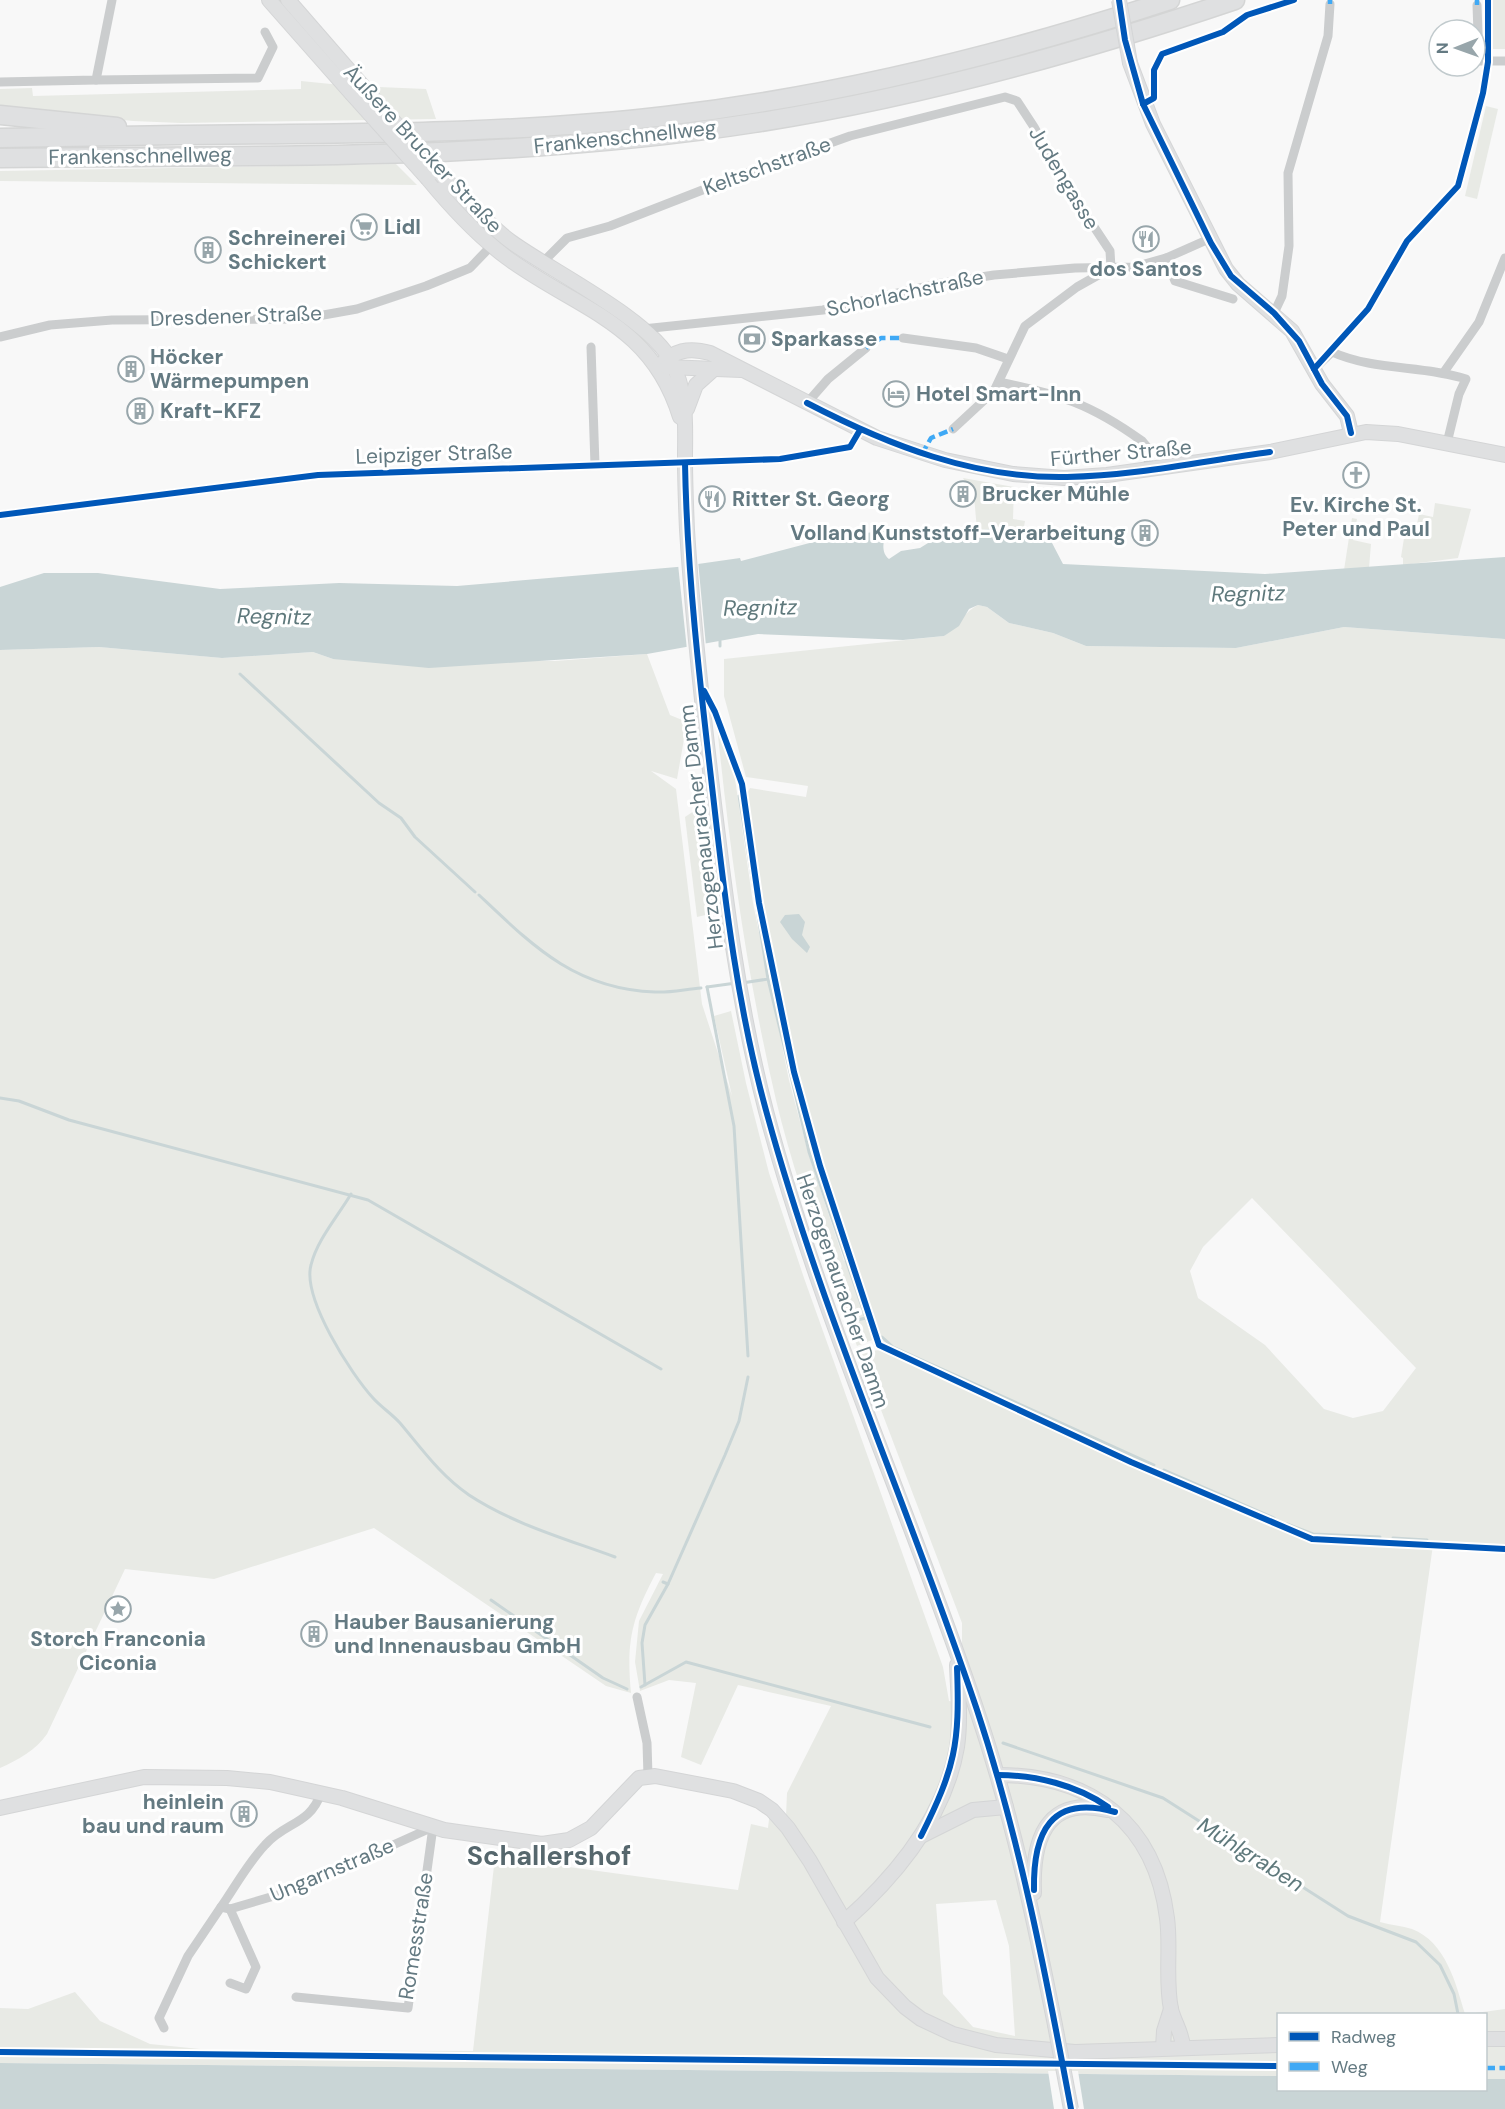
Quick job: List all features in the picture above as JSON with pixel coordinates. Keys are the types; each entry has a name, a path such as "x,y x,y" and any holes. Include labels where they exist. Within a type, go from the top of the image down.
{"highway":[{"name":"Frankenschnellweg","path":"0,138 436,132 666,116 804,95 939,67 1044,40 1170,0"},
{"name":"Frankenschnellweg","path":"0,158 438,151 586,143 720,128 816,113 960,81 1079,49 1234,0"},
{"path":"0,115 178,135"},
{"path":"0,163 33,157"}],"main road":[{"name":"Äußere Brucker Straße","path":"269,0 428,179 492,245 528,271 622,330 645,350 659,367"},
{"name":"Äußere Brucker Straße","path":"288,0 444,178 505,237 643,329 672,362 687,411"},
{"path":"1119,0 1130,63 1143,104 1209,239 1231,276 1274,314 1299,341 1314,369 1347,416 1351,433"},
{"name":"Fürther Straße","path":"672,362 683,350 699,350 721,357 860,430 913,451 1013,474 1076,477 1149,469 1270,452 1351,433 1389,433 1505,455"},
{"path":"659,367 672,362"},
{"name":"Fürther Straße","path":"672,362 746,370"},
{"name":"Herzogenauracher Damm","path":"659,367 674,398 685,435"},
{"path":"687,411 696,385 715,368"},
{"name":"Herzogenauracher Damm","path":"687,411 685,463 690,561 697,649 726,909 743,1009 765,1108 817,1274 956,1650 998,1775 1035,1926 1071,2109"},
{"path":"844,1922 884,1885 921,1836 945,1787 957,1747 959,1720 956,1650"},
{"path":"998,1775 1034,1778 1084,1793 1115,1812 1138,1835 1156,1872 1167,1918 1171,2010 1164,2031 1163,2048"},
{"path":"0,1808 160,1776 248,1780 321,1793 433,1827 523,1843 557,1843 591,1828 612,1808 634,1781 648,1776 733,1791 765,1805 799,1844 877,1978 905,2007 921,2019 953,2034 976,2041 1027,2049 1075,2052 1277,2045"},
{"path":"921,1836 942,1823 973,1810 1006,1807"},
{"path":"1035,1926 1035,1853 1046,1827 1059,1814 1079,1807 1115,1812"},
{"path":"1171,2010 1179,2025 1183,2048"},
{"path":"1487,2039 1505,2039"}],"street":[{"path":"96,80 112,0"},
{"path":"1274,314 1282,296 1289,246 1288,173 1328,36 1330,4"},
{"path":"1478,5 1479,62 1505,61"},
{"path":"0,82 258,78 273,47 266,32"},
{"name":"Keltschstraße","path":"542,263 567,238 610,226 741,175 860,133 1005,97"},
{"name":"Judengasse","path":"1005,97 1017,101 1034,127 1065,183 1110,251 1111,268"},
{"name":"Schorlachstraße","path":"643,329 823,310 942,283 994,275 1075,268 1134,267 1166,258 1209,239"},
{"name":"Dresdener Straße","path":"0,337 50,325 112,320 301,319 357,309 426,286 470,268 492,245"},
{"path":"1166,258 1174,281 1233,299"},
{"path":"1444,372 1473,335 1501,280 1505,258"},
{"path":"953,429 987,398 999,382 1020,332 1032,319 1077,286 1111,268"},
{"path":"903,338 976,348 1008,359"},
{"path":"591,347 595,465"},
{"path":"807,403 828,379 866,348"},
{"path":"1314,369 1332,352 1359,361 1444,372 1466,379 1459,394 1447,443"},
{"path":"999,382 1061,395 1094,409 1142,441 1147,447 1149,469"},
{"name":"Leipziger Straße","path":"0,515 318,475 780,459 842,450 854,443 860,430"},
{"path":"637,1697 647,1743 648,1776"},
{"path":"164,2028 159,2018 175,1979 226,1908 264,1846 287,1827 305,1819 313,1811 321,1793"},
{"name":"Ungarnstraße","path":"226,1908 291,1891 433,1827"},
{"name":"Romesstraße","path":"296,1997 408,2008 433,1827"},
{"path":"226,1908 256,1967 246,1989 230,1983"}],"shaded area":[{"path":"275,0 283,0 355,86 426,89 436,119 181,123 133,121 0,107 0,89 32,88 33,96 301,89 301,81 351,86"},
{"path":"1492,0 1505,0 1505,49 1492,49"},
{"path":"1486,106 1498,109 1477,199 1465,196"},
{"path":"396,164 417,185 0,181 0,171"},
{"path":"963,478 1014,487 1013,519 1025,521 1023,532 977,530 974,496"},
{"path":"1435,503 1471,509 1458,558 1403,565 1401,557 1405,532 1410,533 1409,538 1414,539 1419,514 1433,517"},
{"path":"1352,518 1357,519 1353,540 1371,544 1369,568 1344,570"},
{"path":"978,605 987,607 1009,623 1053,633 1086,646 1236,648 1344,627 1505,639 1505,1548 1433,1545 1380,1922 1412,1929 1424,1935 1433,1944 1448,1965 1465,2013 1277,2013 1277,2076 0,2063 0,2008 28,2009 75,1992 100,2021 150,2044 210,2050 473,2051 495,1857 738,1890 751,1824 768,1828 771,1801 786,1816 787,1793 831,1706 738,1685 701,1765 681,1757 696,1683 669,1680 640,1691 635,1662 639,1621 663,1574 656,1573 636,1617 629,1659 631,1693 606,1686 374,1528 214,1579 125,1569 47,1734 26,1754 0,1768 0,650 99,647 222,658 313,652 333,659 555,661 647,654 670,715 687,722 677,779 651,771 676,789 702,1004 732,1096 714,1016 731,1011 746,1083 769,1173 804,1278 943,1667 949,1701 962,1703 962,1623 859,1352 881,1350 886,1346 880,1335 831,1194 805,1102 776,971 760,882 747,794 750,788 806,797 808,786 746,777 724,696 724,659 944,636","holes":["1252,1198 1416,1368 1383,1411 1353,1418 1324,1409 1265,1345 1198,1298 1190,1271 1203,1247","996,1900 1009,1946 1015,2036 973,2027 943,1994 936,1904"]},
{"path":"717,726 734,772 753,903 789,1080 808,1152 844,1261 848,1259 871,1327 872,1340 857,1346 803,1194 776,1100 756,1007 740,914"},
{"path":"700,807 714,913 697,917 685,817"},
{"path":"1505,2009 1505,2079 1487,2079 1487,2013 1475,2013"}],"water":[{"name":"Regnitz","path":"989,529 1023,532 1051,541 1063,564 1265,574 1505,557 1505,639 1344,627 1236,648 1086,646 1053,633 1009,623 987,607 978,605 969,609 959,626 944,636 903,640 758,634 647,654 429,668 333,659 313,652 222,658 99,647 0,650 0,587 44,573 98,573 220,589 339,583 457,586 677,567 740,558 741,561 821,540 886,530 884,553 889,559 901,551 920,548 941,535"},
{"path":"799,914 805,922 802,935 810,947 807,953 792,939 780,922 785,915"},
{"path":"0,2063 1277,2076 1277,2091 1487,2091 1487,2079 1505,2079 1505,2109 0,2109"}],"pier":[{"path":"698,561 706,646 687,650 678,564"},
{"path":"1048,2071 1078,2071 1084,2109 1054,2109"}],"waterway":[{"path":"720,641 720,646"},
{"path":"240,674 379,803 401,818 415,837 475,892"},
{"path":"739,796 768,979 742,983"},
{"path":"479,895 537,947 578,973 601,983 627,989 661,992 701,988"},
{"path":"768,979 809,1152 866,1318 848,1322"},
{"path":"707,987 736,983"},
{"path":"707,987 734,1126 748,1356"},
{"path":"0,1098 19,1101 69,1120 368,1200 661,1369"},
{"path":"351,1194 318,1246 311,1265 310,1279 314,1296 330,1335 353,1372 376,1401 400,1423 440,1470 469,1495 522,1523 615,1557"},
{"path":"866,1318 873,1336"},
{"path":"882,1337 893,1347 1154,1465"},
{"path":"645,1685 642,1643 645,1625 668,1584 725,1455 739,1421 748,1377"},
{"path":"1164,1470 1274,1518"},
{"path":"1287,1524 1313,1534 1380,1537"},
{"path":"1393,1538 1427,1540"},
{"path":"663,1582 668,1584"},
{"path":"491,1600 603,1678 627,1689"},
{"path":"641,1687 686,1662 930,1727"},
{"name":"Mühlgraben","path":"1003,1743 1163,1798 1348,1916 1416,1942 1440,1965 1454,1994 1458,2013"}],"marked path":[{"path":"1477,0 1477,5"},
{"path":"866,348 881,338 903,338"},
{"path":"922,454 931,438 953,429"},
{"path":"1487,2068 1505,2068"}],"cycle path":[{"path":"1119,0 1125,40 1143,104 1211,243 1231,276 1274,313 1299,341 1322,384 1347,416 1351,433"},
{"path":"1143,104 1154,98 1154,70 1162,54 1223,32 1247,15 1294,0"},
{"path":"1314,369 1368,309 1407,241 1458,186 1483,93 1488,62 1488,0"},
{"path":"807,403 869,433 932,457 965,466 1032,476 1067,477 1118,474 1270,452"},
{"path":"0,515 318,475 780,459 850,447 860,430"},
{"path":"685,463 688,546 703,712 728,916 740,996 757,1075 789,1190 814,1265 951,1635 992,1759 1031,1908 1071,2109"},
{"path":"704,691 715,712 742,784 759,903 794,1072 820,1166 879,1345 1131,1462 1312,1539 1505,1549"},
{"path":"921,1836 941,1792 953,1755 957,1717 957,1668"},
{"path":"998,1775 1041,1779 1069,1787 1108,1807"},
{"path":"1034,1890 1037,1851 1050,1823 1061,1814 1075,1809 1093,1808 1115,1812"},
{"path":"0,2052 1277,2066"}],"place":[{"name":"Lidl","path":"364,227"},
{"name":"dos Santos","path":"1146,239"},
{"name":"Schreinerei Schickert","path":"208,250"},
{"name":"Sparkasse","path":"752,339"},
{"name":"Höcker Wärmepumpen","path":"131,369"},
{"name":"Hotel Smart-Inn","path":"896,394"},
{"name":"Kraft-KFZ","path":"140,411"},
{"name":"Ev. Kirche St. Peter und Paul","path":"1356,475"},
{"name":"Brucker Mühle","path":"963,494"},
{"name":"Ritter St. Georg","path":"712,499"},
{"name":"Volland Kunststoff-Verarbeitung","path":"1145,533"},
{"name":"Storch Franconia Ciconia","path":"118,1609"},
{"name":"Hauber Bausanierung und Innenausbau GmbH","path":"314,1634"},
{"name":"heinlein bau und raum","path":"244,1814"}],"district":[{"name":"Schallershof","path":"549,1856"}]}
